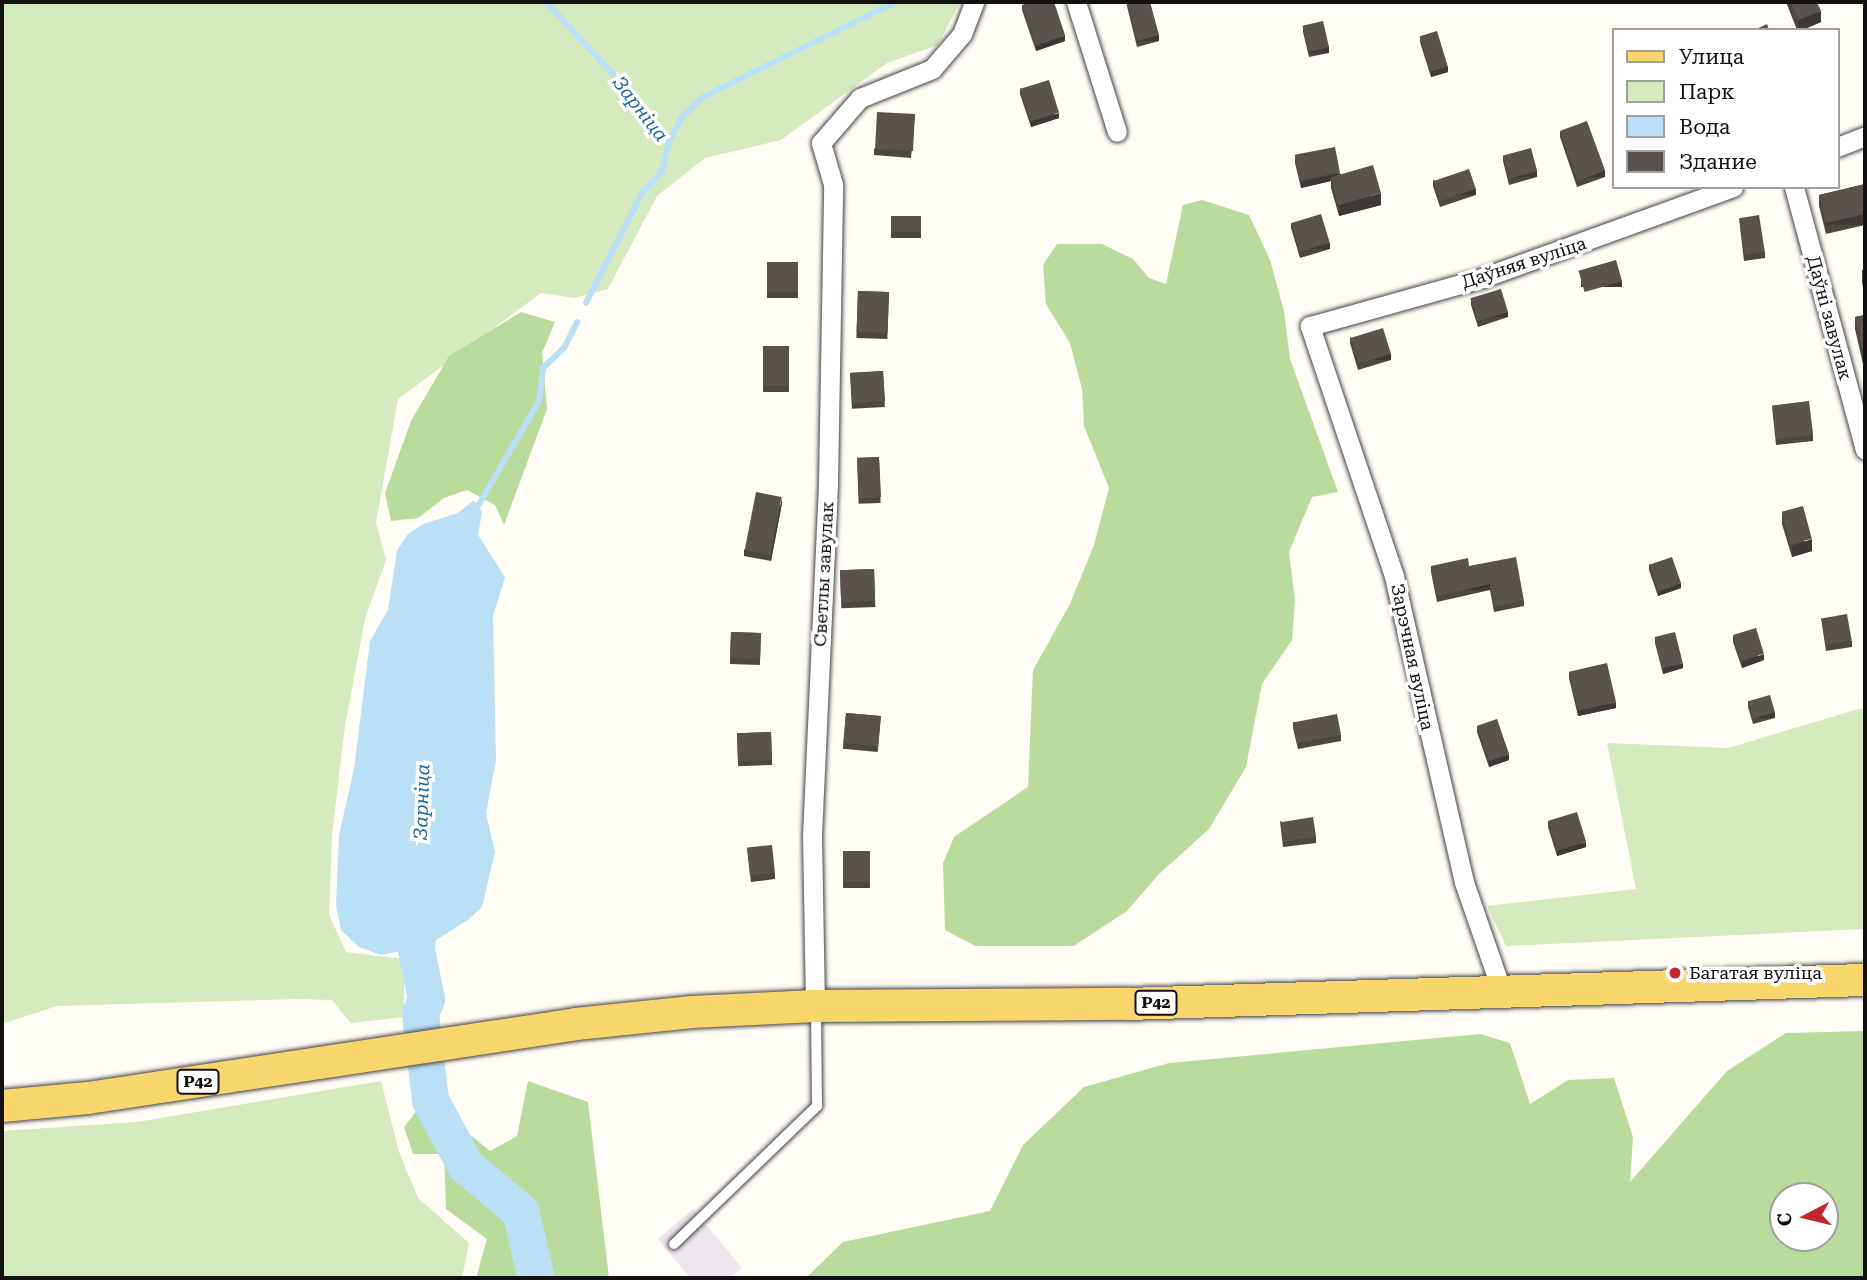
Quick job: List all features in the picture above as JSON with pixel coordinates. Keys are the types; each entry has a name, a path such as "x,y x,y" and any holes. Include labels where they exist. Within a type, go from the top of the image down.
{"main road":[{"name":"Р42","path":"2,1106 88,1098 576,1024 814,993 1128,1004 1865,980"}],"street":[{"name":"Светлы завулак","path":"814,993 811,836 828,483 833,184 821,143 860,98 932,69 962,34 974,2"},
{"path":"1076,2 1117,132"},
{"path":"1839,146 1865,136"},
{"name":"Даўняя вуліца","path":"1310,326 1482,278 1727,189"},
{"name":"Даўні завулак","path":"1795,189 1865,450"},
{"name":"Зарэчная вуліца","path":"1310,326 1394,576 1464,882 1502,992"}],"lane":[{"path":"674,1244 817,1106 814,993"}],"shaded area":[{"path":"693,1209 742,1268 730,1278 690,1278 658,1239"}],"green space":[{"path":"2,2 960,2 938,45 887,63 781,140 705,158 657,196 608,289 574,298 541,293 398,399 376,523 386,560 365,619 345,726 332,835 329,915 346,952 404,959 404,1017 351,1023 332,1000 297,999 57,1006 2,1024"},
{"path":"1202,200 1249,215 1270,260 1284,311 1290,359 1338,492 1312,497 1289,552 1295,601 1292,640 1262,684 1246,767 1209,829 1158,875 1127,911 1074,946 975,946 945,930 943,863 954,837 1028,787 1033,670 1070,604 1094,545 1109,488 1084,426 1082,389 1070,343 1046,304 1043,265 1057,244 1102,244 1133,259 1149,278 1166,284 1183,205"},
{"path":"521,312 555,322 542,353 547,409 504,525 495,505 467,490 444,498 418,518 391,521 385,493 411,421 449,356"},
{"path":"1865,707 1865,929 1506,946 1487,906 1636,889 1607,743 1728,748"},
{"path":"1865,1031 1865,1278 806,1278 843,1242 990,1211 1023,1145 1084,1087 1169,1063 1480,1034 1510,1043 1530,1104 1568,1080 1614,1078 1633,1137 1630,1182 1727,1071 1786,1033"},
{"path":"381,1081 399,1152 418,1198 469,1243 462,1278 2,1278 2,1131 137,1122"},
{"path":"528,1081 588,1102 609,1278 476,1278 487,1239 446,1209 444,1154 413,1154 404,1127 418,1109 446,1115 490,1151 517,1136"}],"water":[{"path":"474,500 482,512 478,535 505,577 493,616 496,761 486,813 495,852 482,907 469,919 427,946 381,955 359,947 341,930 336,906 339,835 354,769 370,641 388,610 397,551 407,535 423,524 458,513"}],"building":[{"path":"1030,2 1054,2 1065,35 1036,46 1022,5"},
{"path":"1127,2 1150,2 1159,35 1137,41"},
{"path":"1791,2 1817,2 1821,11 1798,20"},
{"path":"1323,21 1329,47 1309,52 1303,26"},
{"path":"1437,31 1448,66 1431,72 1420,36"},
{"path":"1049,80 1059,113 1030,121 1020,89"},
{"path":"877,112 915,114 913,151 875,149"},
{"path":"1587,121 1605,171 1578,181 1560,131"},
{"path":"1335,147 1340,173 1300,180 1295,155"},
{"path":"1531,148 1537,171 1509,179 1503,156"},
{"path":"1373,165 1381,193 1339,205 1331,177"},
{"path":"1469,169 1476,189 1440,201 1433,181"},
{"path":"1865,184 1865,214 1826,223 1819,195"},
{"path":"1321,214 1330,243 1300,252 1291,223"},
{"path":"1759,215 1765,252 1745,255 1739,218"},
{"path":"891,216 921,216 921,232 891,232"},
{"path":"1616,260 1622,281 1585,292 1579,271"},
{"path":"767,262 798,262 798,292 767,292"},
{"path":"1865,269 1865,290 1862,270"},
{"path":"1501,289 1508,312 1477,321 1470,298"},
{"path":"858,291 889,292 888,333 857,332"},
{"path":"1865,315 1865,362 1855,317"},
{"path":"1383,328 1391,354 1358,364 1350,338"},
{"path":"763,346 789,346 789,386 763,386"},
{"path":"883,371 885,401 852,403 850,373"},
{"path":"1809,401 1813,435 1776,439 1772,406"},
{"path":"879,457 881,497 859,498 857,458"},
{"path":"756,492 782,497 770,555 745,550"},
{"path":"1803,506 1812,539 1791,545 1782,512"},
{"path":"1516,557 1524,601 1494,606 1490,584 1437,596 1431,566 1468,558 1469,566"},
{"path":"1672,557 1681,583 1658,591 1649,565"},
{"path":"874,569 875,601 841,602 840,570"},
{"path":"1847,614 1852,641 1826,645 1821,619"},
{"path":"1756,628 1764,654 1741,661 1733,635"},
{"path":"731,632 761,633 760,659 730,658"},
{"path":"1675,632 1683,663 1662,668 1655,637"},
{"path":"1607,663 1616,702 1578,711 1569,672"},
{"path":"1770,695 1775,712 1753,719 1748,701"},
{"path":"846,713 881,716 878,746 843,743"},
{"path":"1337,714 1341,735 1297,743 1293,723"},
{"path":"1497,719 1509,754 1489,761 1477,726"},
{"path":"771,732 772,760 738,761 737,733"},
{"path":"1577,812 1586,842 1557,850 1548,821"},
{"path":"1313,817 1316,837 1284,842 1280,822"},
{"path":"772,845 775,873 750,875 747,848"},
{"path":"843,851 870,851 870,882 843,882"}],"waterway":[{"name":"Зарніца","path":"546,2 627,89 652,128 669,142 662,171 642,193 586,303"},
{"path":"669,142 682,117 703,97 895,2"},
{"name":"Зарніца","path":"478,506 539,401 543,368 564,348 577,322"},
{"name":"Зарніца","path":"418,899 416,950 426,999 420,1013 430,1100 465,1165 520,1211 536,1278"}],"place":[{"name":"Багатая вуліца","path":"1675,973"}]}
